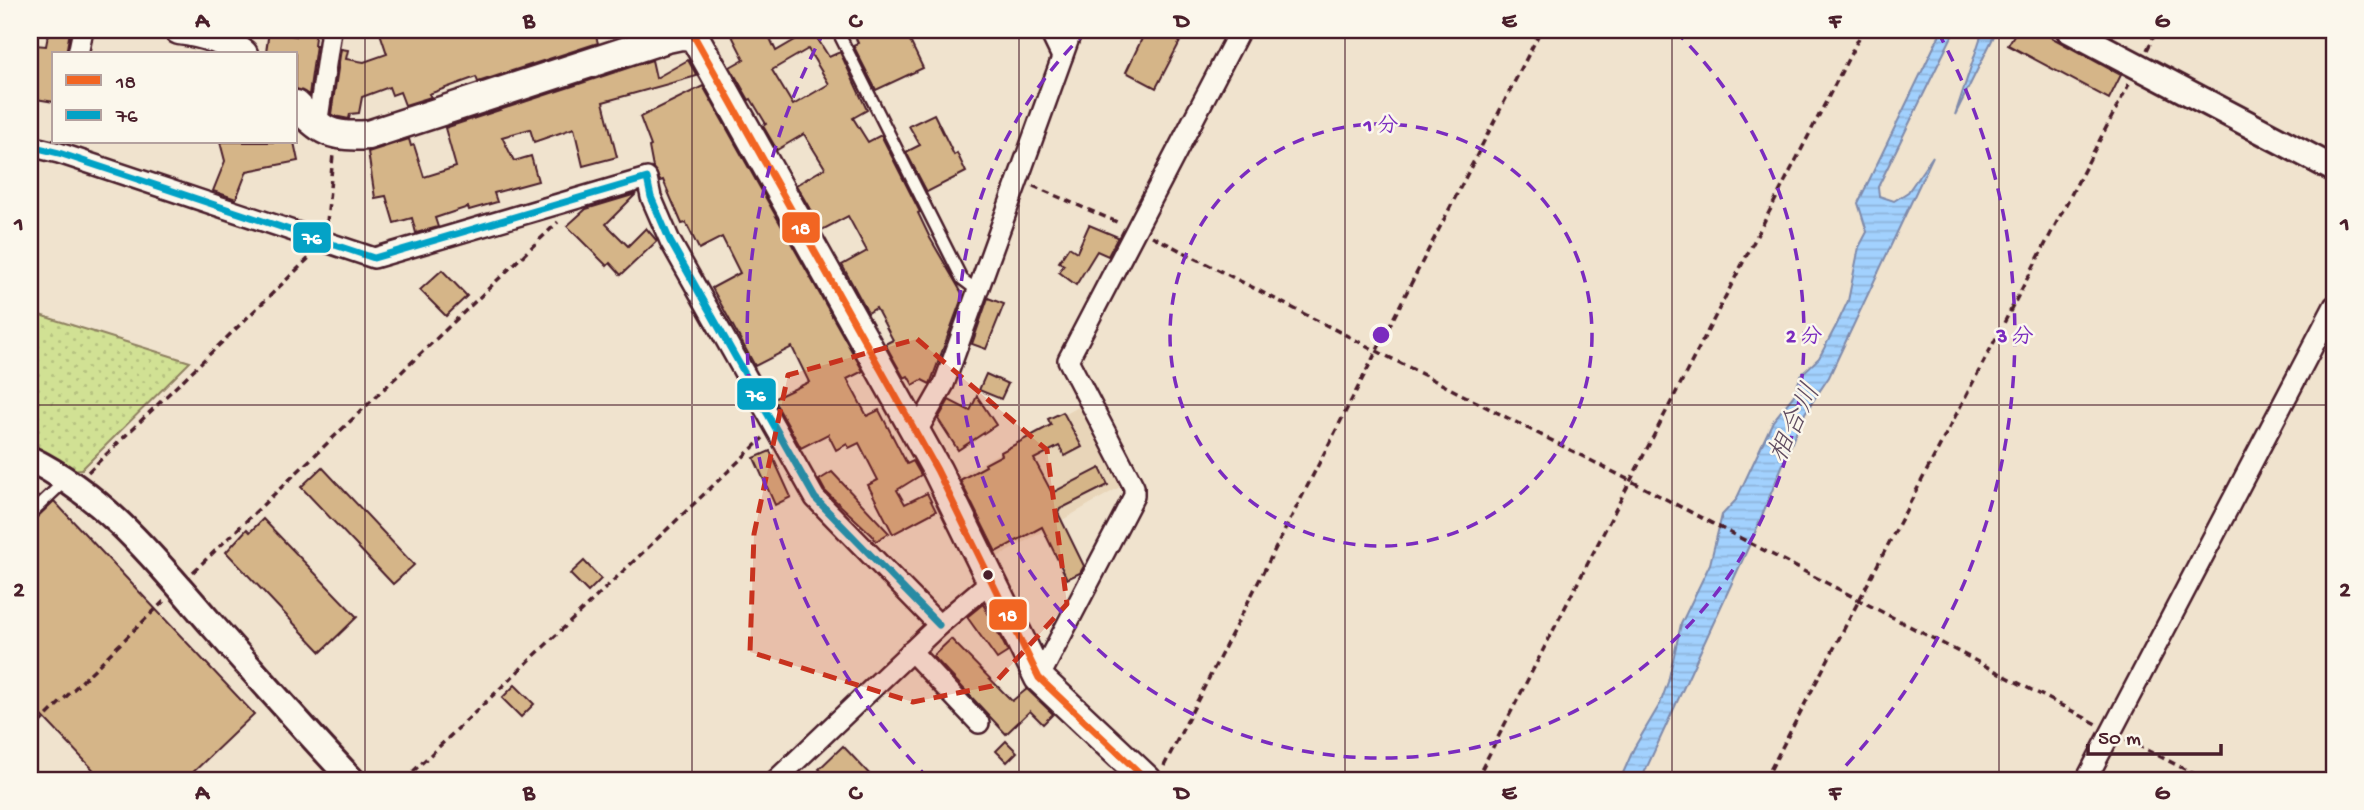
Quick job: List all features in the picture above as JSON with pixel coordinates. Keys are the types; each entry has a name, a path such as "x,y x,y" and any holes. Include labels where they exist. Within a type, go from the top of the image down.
{"main road":[{"path":"179,30 203,33 232,45 241,52"},
{"path":"298,106 325,130 348,137 368,135 667,38 695,33 916,433 1039,678 1154,775"}],"street":[{"path":"78,52 83,30"},
{"path":"325,130 331,30"},
{"path":"1049,30 1062,57"},
{"path":"916,433 944,384 1072,30"},
{"path":"1039,678 1134,496 1134,487 1068,360 1241,30"},
{"path":"2068,30 2334,169"},
{"path":"30,146 60,147 374,258 647,178 651,197 670,241 815,498 939,625"},
{"path":"2086,780 2334,306"},
{"path":"30,459 70,482 119,521 352,780"},
{"path":"776,780 939,625 992,580"},
{"path":"911,651 979,723"}],"lane":[{"path":"837,30 962,279 979,292"},
{"path":"30,514 70,482"}],"path":[{"path":"1154,775 1377,352 1541,30"},
{"path":"1476,780 1863,30"},
{"path":"1765,780 2157,30"},
{"path":"70,482 326,242 325,130"},
{"path":"1019,180 1138,230 1631,481 2206,780"},
{"path":"30,732 178,586 556,226 569,201"},
{"path":"404,780 775,427"}],"highlighted area":[{"path":"917,339 1047,450 1067,604 992,686 913,702 750,652 754,534 788,375"}],"shaded area":[{"path":"1080,406 1125,484 998,557 954,479"}],"green space":[{"path":"30,312 190,362 82,469 72,470 30,447"}],"water":[{"name":"相合川","path":"1942,30 1955,30 1878,187 1879,196 1894,201 1908,192 1933,156 1829,377 1805,413 1754,535 1641,780 1620,780 1634,748 1660,704 1668,682 1681,624 1710,564 1722,515 1736,500 1773,421 1794,395 1801,375 1819,358 1848,301 1859,247 1867,232 1858,203"},
{"path":"1983,30 1997,30 1955,115"}],"building":[{"path":"49,30 70,31 66,52 52,52 52,102 30,98 30,75 35,45 46,46"},
{"path":"296,30 316,30 309,95 298,90 298,52 266,52 269,31 296,36"},
{"path":"379,30 594,30 598,43 478,82 476,77 405,105 400,92 392,95 389,87 362,97 359,113 350,114 349,119 334,116 331,114 341,49 348,50 346,59 364,62 387,54"},
{"path":"729,30 766,30 776,51 812,30 829,57 840,52 867,110 853,118 868,142 881,135 920,212 918,213 930,238 963,295 930,384 922,380 913,385 908,376 904,378 885,344 893,340 876,308 868,313 842,265 867,251 848,216 822,230 796,185 825,168 804,134 777,150 763,126 766,124 730,67 744,59","holes":["808,49 829,84 793,105 772,70"]},
{"path":"852,30 932,30 910,41 923,68 876,90 853,45 858,43"},
{"path":"1146,30 1186,30 1156,88 1126,72"},
{"path":"2017,30 2038,30 2121,75 2109,99 2008,45"},
{"path":"652,60 656,78 688,60 697,76 603,102 617,157 583,166 574,128 534,142 530,129 502,137 514,161 531,156 538,181 494,193 497,202 469,210 468,207 435,218 438,227 416,233 412,218 394,223 386,196 375,198 368,152 409,139 411,146 414,145 424,177 456,167 445,128"},
{"path":"703,86 863,371 847,379 867,416 879,410 907,464 913,461 921,475 897,490 905,504 927,493 936,511 893,534 868,485 878,480 859,443 849,448 847,444 836,450 828,434 801,448 773,399 809,382 792,347 755,366 712,288 740,273 722,237 699,249 686,223 682,224 663,180 660,181 653,168 651,146 640,117"},
{"path":"934,114 954,155 957,153 966,172 927,192 906,152 920,145 909,126"},
{"path":"221,144 294,144 298,161 247,171 236,199 213,191 225,161"},
{"path":"636,194 606,224 628,246 646,228 657,241 621,275 610,263 607,266 567,226 586,209"},
{"path":"1089,225 1118,237 1108,256 1097,251 1076,285 1059,272 1064,265 1059,262 1069,247 1077,252"},
{"path":"442,270 467,296 446,316 420,290"},
{"path":"988,298 1004,304 986,349 972,344"},
{"path":"986,374 1008,384 1001,399 979,390"},
{"path":"977,396 996,425 958,450 938,419 949,400 970,411"},
{"path":"1063,412 1082,447 1065,456 1059,446 1034,459 1052,493 1100,468 1108,485 1060,509 1058,513 1084,566 1080,573 1067,579 1042,527 996,552 960,480 986,466 985,464 1002,455 1001,452 1051,425 1048,419"},
{"path":"770,451 791,497 775,505 754,458"},
{"path":"322,467 414,565 393,584 301,487"},
{"path":"832,472 889,533 876,541 825,491 819,480"},
{"path":"54,501 254,714 185,780 103,780 30,703 30,524"},
{"path":"263,519 357,617 321,652 226,552 247,529 250,532"},
{"path":"584,561 601,579 588,592 570,574"},
{"path":"983,604 1008,652 997,659 967,617"},
{"path":"951,639 1012,701 1027,689 1053,714 1043,724 1030,711 1006,734 933,656"},
{"path":"515,685 534,704 521,717 502,698"},
{"path":"1006,741 1017,752 1007,762 996,751"},
{"path":"843,746 875,780 830,780 819,769"}],"transit line":[{"name":"18","path":"694,36 937,470 1039,678 1147,780"},
{"name":"76","path":"30,146 59,153 374,258 647,178 651,197 670,241 815,498 939,625"}]}
